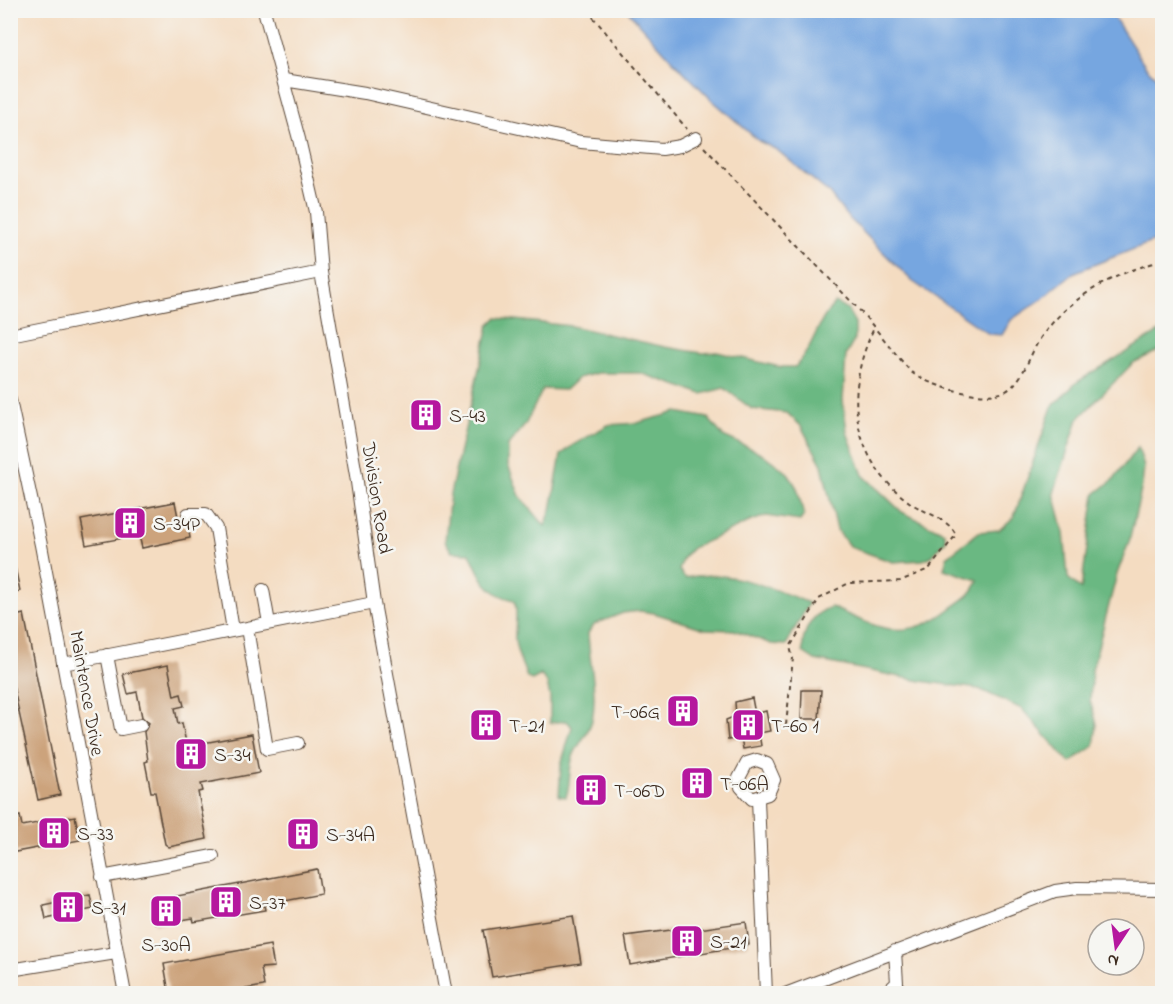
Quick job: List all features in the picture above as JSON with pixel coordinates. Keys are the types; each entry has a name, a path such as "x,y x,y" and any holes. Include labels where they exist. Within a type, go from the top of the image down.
{"street":[{"name":"Division Road","path":"264,10 284,80 316,212 321,272 356,475 374,603 446,993"},
{"path":"284,80 365,93 581,142 662,149 680,146 696,138"},
{"path":"10,335 321,272"},
{"name":"Maintence Drive","path":"10,400 125,993"},
{"path":"188,514 206,514 216,528 233,630"},
{"path":"263,590 269,623"},
{"path":"63,664 374,603"},
{"path":"247,628 267,750 298,743"},
{"path":"107,655 121,729 141,725"},
{"path":"758,799 766,993"},
{"path":"102,877 213,856"},
{"path":"785,993 1055,891 1077,888 1162,889"},
{"path":"885,993 900,988 895,951"},
{"path":"10,970 116,952"}],"path":[{"path":"587,10 696,138 874,328 916,377 950,388 992,396 1013,385 1047,329 1081,298 1126,272 1162,261"},
{"path":"786,725 793,658 790,649 819,599 849,583 900,581 929,569 954,540 954,531 893,489 872,461 861,436 856,409 856,381 863,352 874,328"}],"green space":[{"path":"835,303 847,309 855,323 855,339 846,355 843,400 847,432 863,475 902,512 944,532 946,540 932,556 923,560 893,562 850,547 837,530 822,465 801,426 787,413 752,409 724,388 702,394 640,373 598,373 578,378 565,390 543,389 525,425 508,446 508,465 520,496 545,526 551,510 561,455 573,445 608,425 637,423 677,412 708,418 723,436 761,453 788,473 797,488 804,515 800,521 766,516 749,522 692,548 683,558 679,570 685,578 716,576 749,581 809,603 786,645 771,644 734,630 705,629 654,613 640,611 623,613 595,624 588,633 594,687 592,720 573,757 566,797 559,796 561,765 572,727 567,721 550,723 550,697 547,683 541,675 532,680 527,678 516,645 514,600 498,594 486,584 470,553 452,552 445,541 450,494 489,325 496,318 571,326 665,347 702,353 717,352 780,367 795,367"},
{"path":"1162,330 1162,349 1133,363 1078,419 1054,493 1064,532 1068,578 1081,589 1095,494 1113,480 1138,447 1144,467 1142,486 1129,542 1117,574 1092,670 1090,701 1097,724 1094,746 1070,763 1022,709 979,689 921,681 815,660 803,652 804,638 809,625 818,614 831,607 877,626 905,629 934,620 967,596 978,580 944,569 947,557 979,532 999,530 1014,517 1052,407 1077,382"}],"water":[{"path":"628,11 1110,11 1146,67 1162,83 1162,238 1073,273 1042,299 1011,320 1002,335 989,334 912,281 845,214 829,193 777,150 759,141 712,100"}],"building":[{"name":"S-34P","path":"175,502 180,527 188,526 190,538 142,548 139,535 86,545 81,520"},
{"path":"14,562 20,591 10,594 10,563"},
{"path":"24,614 60,795 38,800 10,671 10,617"},
{"name":"S-34","path":"168,665 174,696 181,694 184,706 175,708 178,724 182,723 186,743 192,742 193,745 252,734 259,773 201,784 203,791 198,792 207,839 169,847 165,844 155,792 151,792 145,762 148,761 144,732 149,723 142,717 137,692 128,694 123,674"},
{"path":"802,690 821,690 819,719 801,719"},
{"name":"T-60 1","path":"752,698 755,714 766,711 770,731 759,733 761,746 743,749 741,737 728,740 726,720 736,716 735,702"},
{"name":"S-33","path":"20,816 22,826 75,816 80,840 10,853 10,818"},
{"name":"S-34A","path":"310,827 312,837 297,840 295,830"},
{"path":"317,869 321,894 264,905 265,910 194,922 193,918 155,924 151,901"},
{"name":"S-31","path":"90,895 93,909 46,919 43,905"},
{"path":"573,916 581,963 492,977 483,930"},
{"name":"S-21","path":"746,922 749,945 630,965 625,936 671,930 672,933"},
{"path":"270,945 274,967 261,968 264,986 220,993 169,993 164,964"}],"place":[{"name":"S-43","path":"426,415"},
{"name":"S-34P","path":"130,523"},
{"name":"T-06G","path":"683,711"},
{"name":"T-21","path":"486,725"},
{"name":"T-60 1","path":"748,725"},
{"name":"S-34","path":"191,754"},
{"name":"T-06A","path":"697,783"},
{"name":"T-06D","path":"591,790"},
{"name":"S-33","path":"54,833"},
{"name":"S-34A","path":"303,834"},
{"name":"S-37","path":"226,902"},
{"name":"S-31","path":"68,907"},
{"name":"S-30A","path":"166,911"},
{"name":"S-21","path":"687,941"}]}
